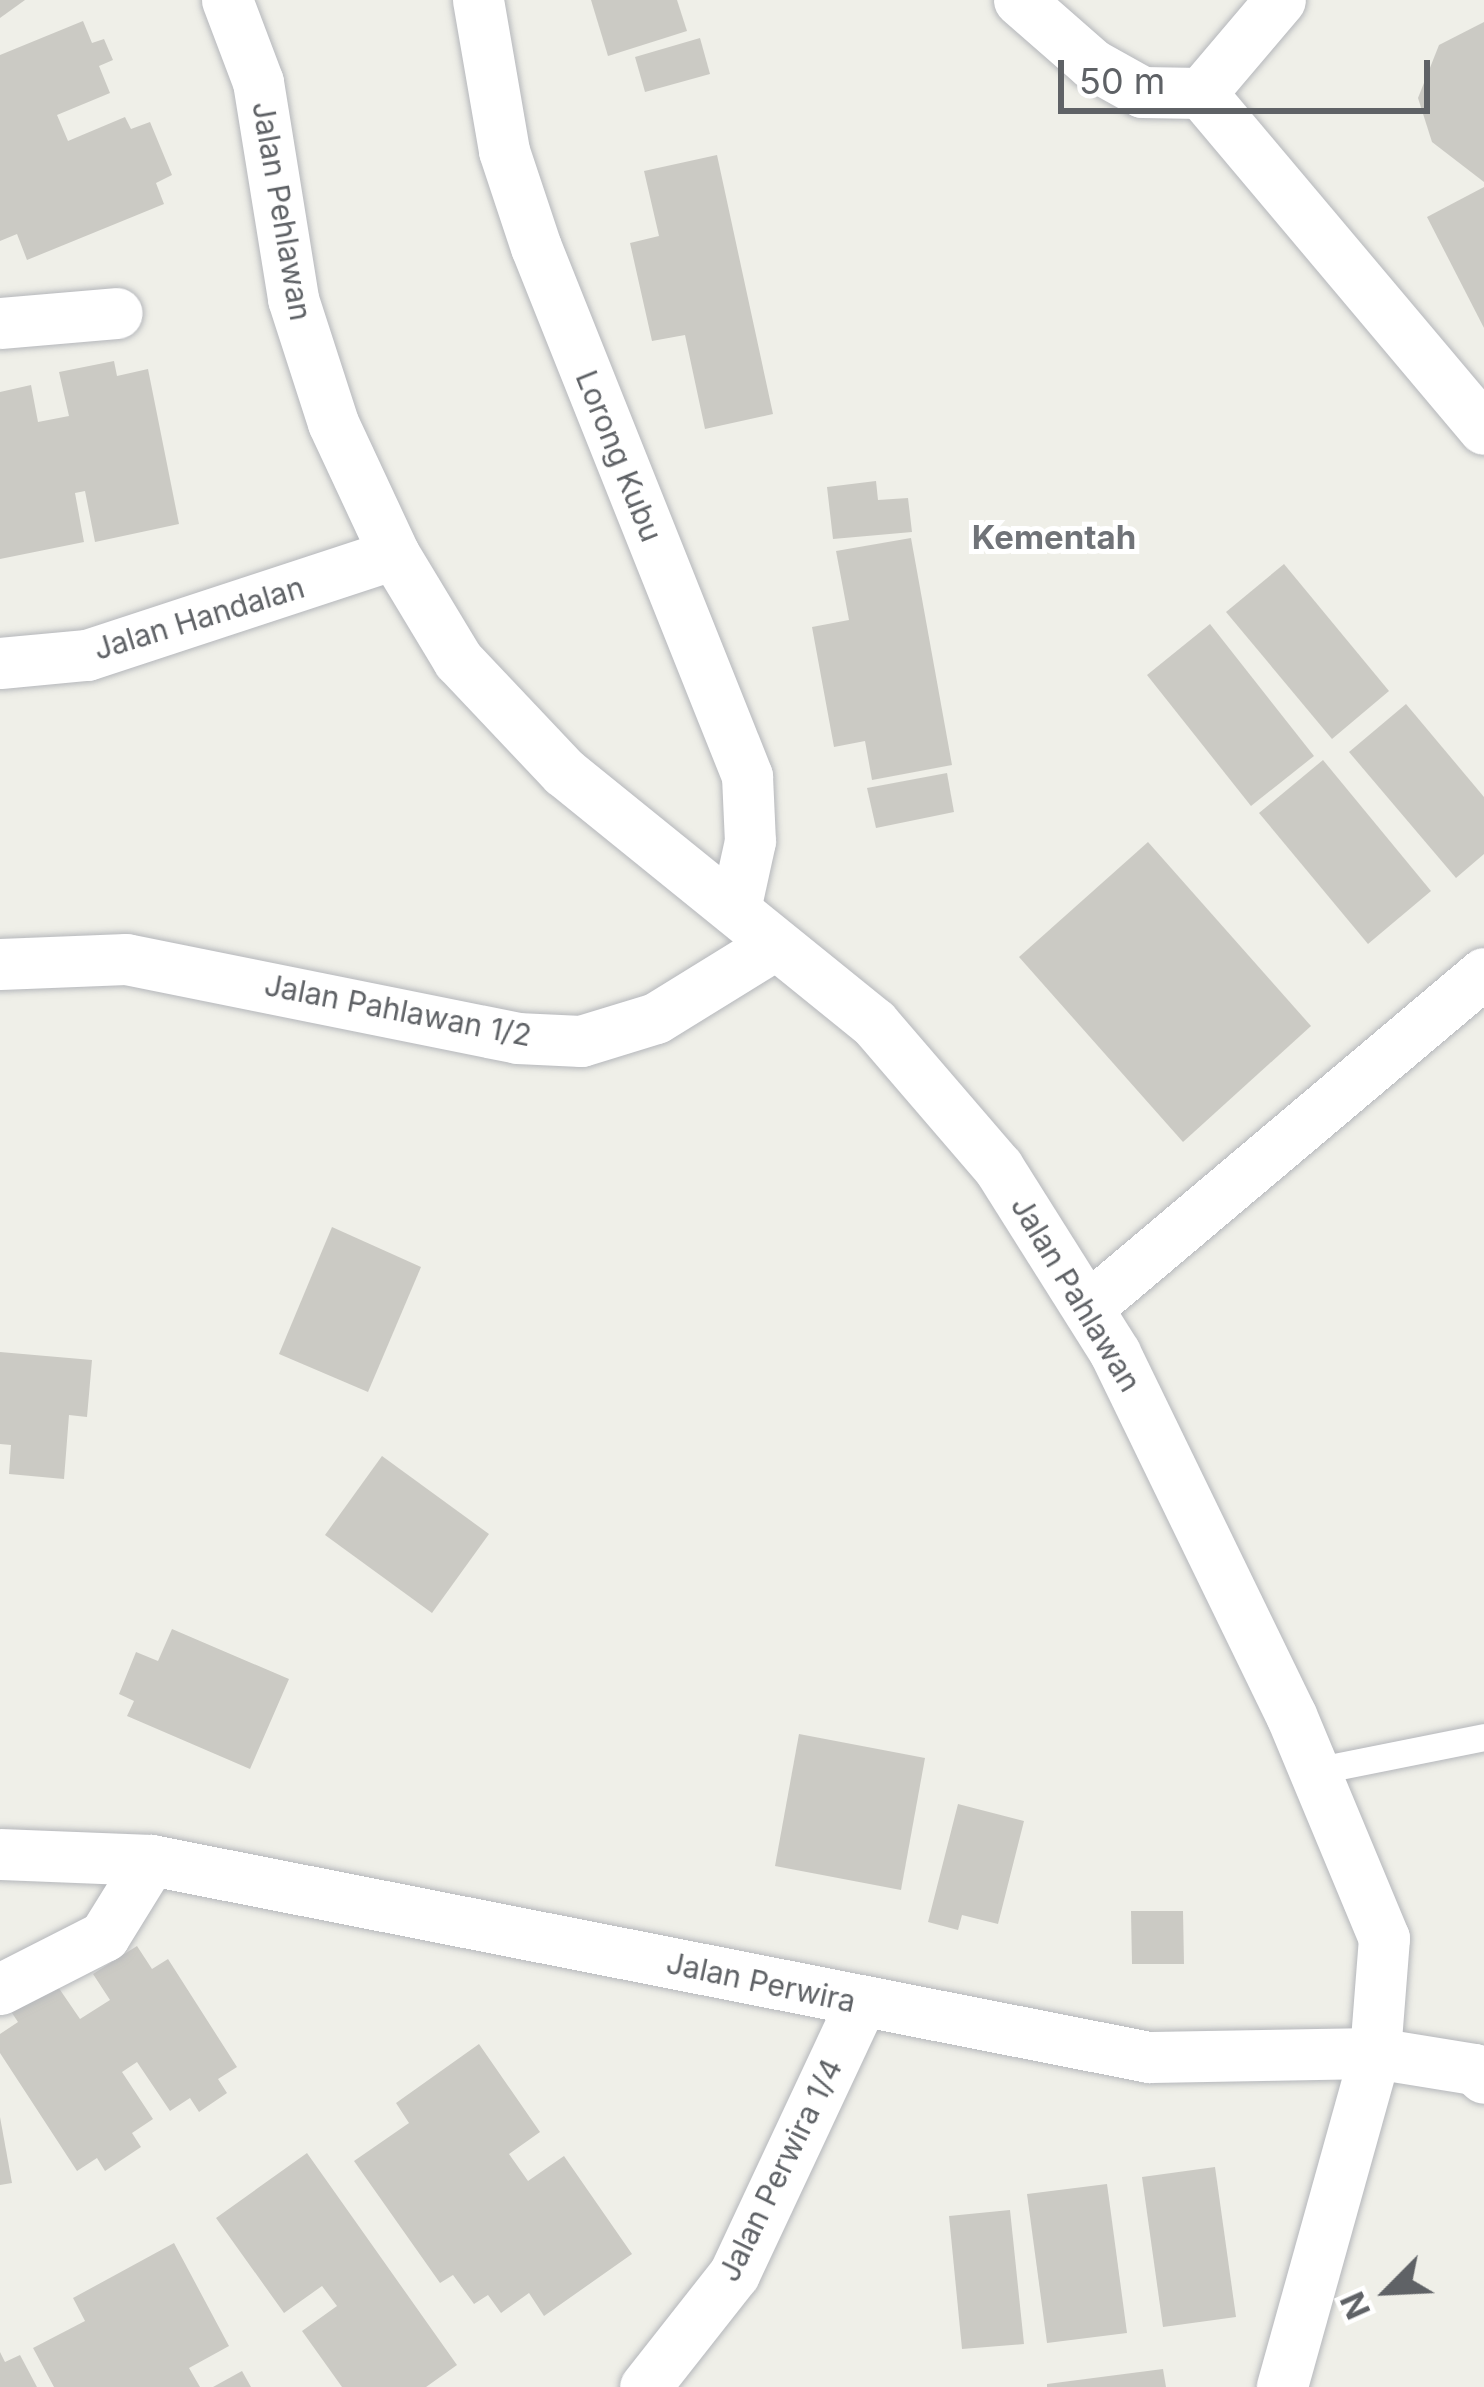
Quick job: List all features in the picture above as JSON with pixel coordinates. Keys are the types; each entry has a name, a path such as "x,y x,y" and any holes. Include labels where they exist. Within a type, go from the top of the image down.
{"street":[{"name":"Jalan Pehlawan","path":"226,0 258,82 293,298 333,423 394,554"},
{"name":"Lorong Kubu","path":"478,0 505,151 536,247 747,776 750,841 735,909"},
{"path":"1019,0 1092,64 1142,92 1201,93 1484,429"},
{"path":"1201,93 1280,0"},
{"path":"0,323 117,314"},
{"name":"Jalan Handalan","path":"0,663 87,655 394,554"},
{"name":"Jalan Pahlawan","path":"394,554 458,660 564,772 874,1023 998,1167 1088,1307 1207,1536 1384,1938 1375,2053 1282,2387"},
{"name":"Jalan Pahlawan 1/2","path":"0,964 127,959 517,1038 581,1041 656,1018 774,945"},
{"path":"1088,1307 1484,973"},
{"name":"Jalan Perwira","path":"0,1854 151,1860 1149,2057 1375,2053"},
{"path":"0,1989 104,1936 151,1860"},
{"name":"Jalan Perwira 1/4","path":"645,2387 734,2274 861,2003"},
{"path":"1375,2053 1474,2069 1484,2078"}],"lane":[{"path":"1314,1771 1484,1737"}],"building":[{"path":"0,0 25,0 0,18"},
{"path":"591,0 677,0 687,31 608,56"},
{"path":"83,21 92,43 104,39 113,60 99,66 110,93 57,115 68,141 125,117 131,129 150,122 172,175 156,183 164,204 27,260 17,234 0,241 0,55"},
{"path":"1484,22 1484,182 1432,142 1418,98 1439,45"},
{"path":"700,38 710,74 645,92 635,57"},
{"path":"717,155 773,414 705,429 685,335 652,341 630,243 659,236 644,171"},
{"path":"1484,187 1484,328 1427,217"},
{"path":"114,361 117,376 148,369 179,524 95,542 85,491 75,493 84,542 0,559 0,392 31,385 38,422 69,416 59,372"},
{"path":"876,481 878,500 908,498 912,532 833,539 827,487"},
{"path":"911,538 952,765 872,780 865,741 834,747 812,627 849,620 836,551"},
{"path":"1284,564 1389,691 1332,739 1226,612"},
{"path":"1210,624 1314,756 1251,806 1147,675"},
{"path":"1406,704 1484,797 1484,854 1456,878 1349,752"},
{"path":"1323,760 1431,891 1368,944 1259,813"},
{"path":"947,773 954,812 876,828 867,788"},
{"path":"1148,842 1311,1026 1183,1142 1019,957"},
{"path":"332,1227 421,1267 368,1392 279,1354"},
{"path":"0,1352 92,1360 87,1417 69,1415 64,1479 9,1474 11,1445 0,1444"},
{"path":"382,1456 489,1534 432,1613 325,1535"},
{"path":"172,1629 289,1679 250,1769 127,1716 134,1701 119,1694 136,1652 158,1661"},
{"path":"799,1734 925,1758 901,1890 775,1866"},
{"path":"958,1804 1024,1821 998,1924 962,1915 958,1930 928,1922"},
{"path":"1131,1911 1183,1911 1184,1964 1132,1964"},
{"path":"137,1946 152,1969 168,1959 237,2067 218,2079 227,2093 199,2112 190,2098 170,2111 137,2062 122,2072 153,2119 132,2133 141,2147 105,2171 97,2158 77,2171 0,2053 0,2034 18,2022 10,2010 54,1981 80,2019 110,2000 93,1974"},
{"path":"479,2044 540,2132 509,2154 528,2181 564,2156 632,2254 544,2316 529,2293 501,2313 488,2295 474,2304 453,2275 440,2283 354,2161 409,2123 396,2103"},
{"path":"0,2117 12,2183 0,2185"},
{"path":"307,2153 457,2365 426,2387 342,2387 302,2331 337,2306 322,2286 284,2313 216,2218"},
{"path":"1215,2167 1236,2317 1163,2327 1142,2177"},
{"path":"1107,2184 1127,2333 1047,2343 1027,2194"},
{"path":"1010,2210 1024,2344 962,2349 949,2216"},
{"path":"174,2243 229,2346 189,2368 200,2387 54,2387 33,2348 85,2321 73,2298"},
{"path":"0,2352 5,2362 20,2355 37,2387 0,2387"},
{"path":"1163,2369 1166,2387 1047,2387 1047,2384"},
{"path":"242,2371 251,2387 213,2387"}],"district":[{"name":"Kementah","path":"1054,538"}]}
